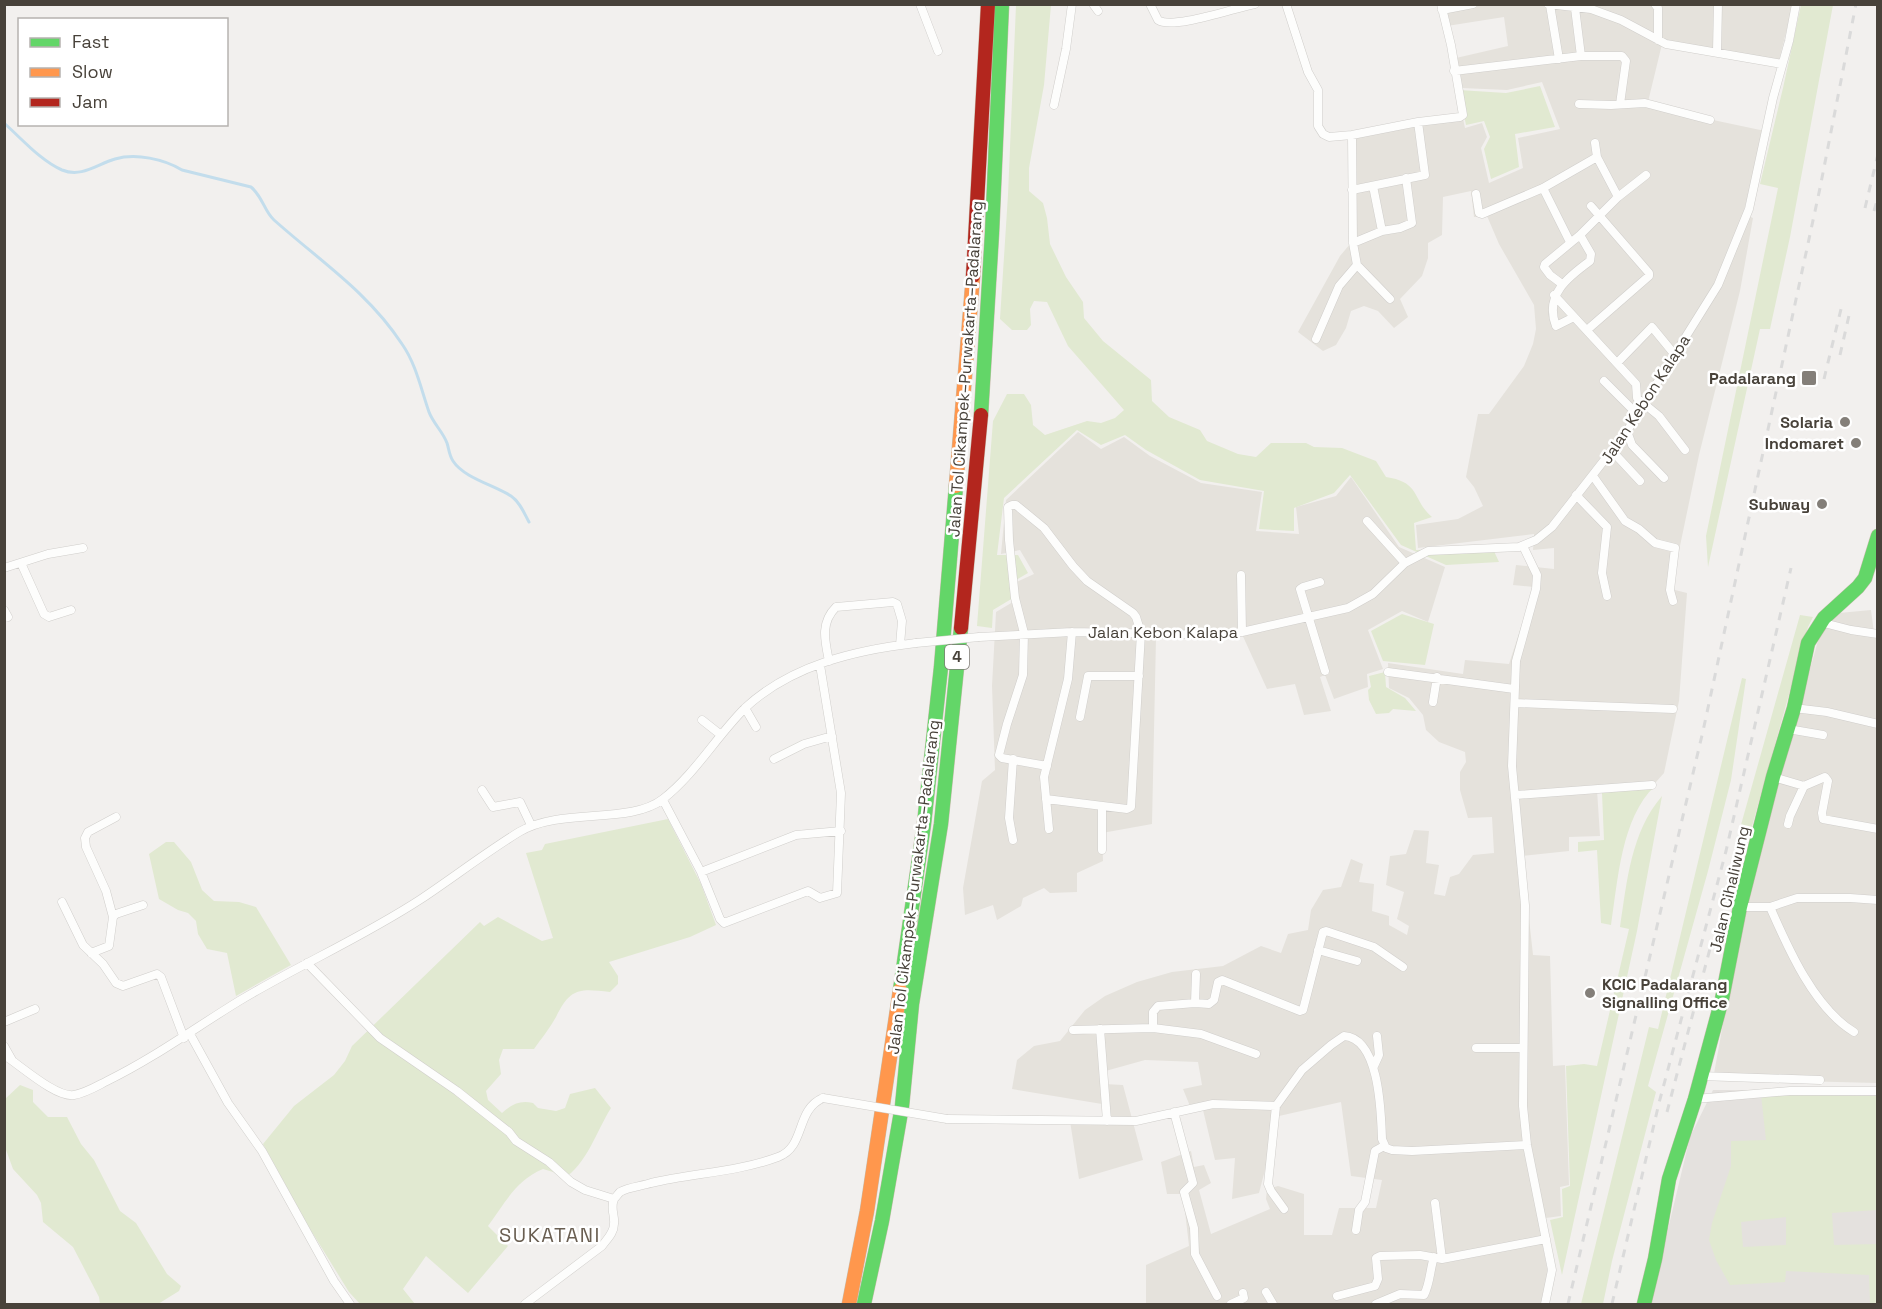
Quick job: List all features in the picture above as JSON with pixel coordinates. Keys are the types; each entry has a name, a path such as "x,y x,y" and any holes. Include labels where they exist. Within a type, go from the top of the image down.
{"highway":[{"name":"Jalan Tol Cikampek–Purwakarta–Padalarang","path":"849,1305 883,1114 924,824 942,655 975,246 988,4"},
{"name":"Jalan Tol Cikampek–Purwakarta–Padalarang","path":"864,1305 882,1221 902,1106 912,1004 940,824 979,452 993,222 1002,4"},
{"name":"Jalan Cihaliwung","path":"1644,1305 1655,1259 1669,1179 1695,1099 1722,999 1740,907 1773,777 1794,708 1808,643 1821,622 1858,587 1868,571 1877,542"}],"street":[{"path":"920,4 938,51"},
{"path":"1054,105 1066,50 1072,4"},
{"path":"1150,4 1158,20 1165,23 1191,20 1255,4"},
{"path":"1286,4 1308,72 1318,90 1318,126 1323,134 1329,136 1352,135 1418,122 1460,117 1463,114 1442,7 1473,4"},
{"path":"1655,4 1658,9 1658,40"},
{"path":"1716,51 1718,4"},
{"name":"Jalan Kebon Kalapa","path":"663,800 693,770 745,708 763,694 784,680 820,664 856,652 900,645 1024,633 1215,635 1242,632 1310,618 1356,605 1372,594 1405,562 1428,551 1523,546 1536,540 1552,527 1628,431 1718,285 1742,231 1752,198 1796,4"},
{"path":"1560,59 1549,5 1587,7 1621,20 1666,44 1782,64"},
{"path":"1575,8 1581,56"},
{"path":"1454,71 1581,56 1622,56 1626,61 1620,104"},
{"path":"1579,104 1645,103 1710,120"},
{"path":"1352,190 1425,175 1418,122"},
{"path":"1352,135 1353,243 1357,265 1390,299"},
{"path":"1595,143 1597,157 1618,197"},
{"path":"1476,194 1479,213 1482,214 1543,188 1597,157"},
{"path":"1562,284 1550,275 1544,267 1545,264 1580,235 1618,197 1646,175"},
{"path":"1353,243 1382,231 1412,223 1406,178"},
{"path":"1373,186 1382,231"},
{"path":"1543,188 1570,242"},
{"path":"1587,330 1649,276 1649,273 1591,206"},
{"path":"1574,317 1556,326 1554,295 1562,284 1590,261 1591,254 1580,235"},
{"path":"1316,339 1339,286 1357,265"},
{"path":"1554,295 1637,385 1637,398 1659,416 1685,450"},
{"path":"1617,363 1652,327 1676,355"},
{"path":"1604,381 1638,415"},
{"path":"1628,431 1632,445 1664,478"},
{"path":"1613,452 1640,481"},
{"path":"1593,476 1625,521 1639,529 1655,543 1675,548 1670,590 1673,601"},
{"path":"1576,495 1607,527 1602,573 1607,596"},
{"path":"1046,799 1127,809 1132,804 1141,633 1133,613 1087,581 1044,528 1016,505 1012,505 1008,507 1007,515 1015,598 1024,633 1023,675 999,754 1002,758 1047,766"},
{"path":"1367,521 1405,562"},
{"path":"1523,546 1537,575 1536,589 1516,661 1512,766 1525,905 1523,1106 1527,1145 1552,1270 1545,1305"},
{"path":"4,568 48,554 83,548"},
{"path":"21,563 44,614 49,617 71,610"},
{"path":"1241,575 1242,632"},
{"path":"1320,582 1300,589 1325,671"},
{"path":"829,661 823,631 829,616 836,607 892,602 897,604 902,621 900,645"},
{"path":"1821,622 1878,634"},
{"path":"1049,829 1044,777 1068,679 1072,632"},
{"path":"4,1055 60,1094 75,1095 133,1069 239,1001 376,926 531,825 560,818 628,812 643,809 663,800 701,872 720,919 724,923 808,891 820,898 834,895 838,891 841,794 820,664"},
{"path":"1388,672 1514,689"},
{"path":"1080,717 1088,675 1139,676"},
{"path":"1433,702 1437,677"},
{"path":"1515,703 1673,709"},
{"path":"745,708 756,727"},
{"path":"1794,708 1827,712 1878,724"},
{"path":"702,720 721,735"},
{"path":"1788,729 1823,735"},
{"path":"774,759 804,744 832,736"},
{"path":"1013,759 1009,810 1013,840"},
{"path":"1773,777 1804,786 1825,777 1828,780 1823,819 1878,829"},
{"path":"1516,795 1652,785"},
{"path":"1788,824 1804,786"},
{"path":"482,790 493,807 520,801 531,825"},
{"path":"1102,807 1102,850"},
{"path":"91,953 109,946 113,917 106,891 86,847 85,838 88,832 116,817"},
{"path":"701,872 796,835 841,831"},
{"path":"1740,907 1770,907 1797,898 1878,900"},
{"path":"62,902 83,945 103,964 116,983 123,986 152,975 157,974 161,977 187,1036 228,1103 262,1151 328,1271 350,1305"},
{"path":"113,917 129,908 143,905"},
{"path":"1770,907 1787,944 1821,1000 1843,1025 1854,1032"},
{"path":"1153,1028 1154,1012 1158,1006 1209,1004 1221,980 1300,1011 1303,1010 1321,933 1326,931 1374,946 1403,967"},
{"path":"1318,950 1357,962"},
{"path":"307,963 380,1038 457,1091 509,1131 516,1141 549,1162 571,1182 585,1190 614,1199"},
{"path":"1195,1003 1196,974"},
{"path":"4,1022 35,1009"},
{"path":"1073,1030 1153,1028 1201,1034 1256,1054"},
{"path":"1100,1029 1107,1122"},
{"path":"1284,1209 1268,1184 1276,1106 1302,1070 1342,1037 1348,1036 1362,1047 1374,1066 1384,1146 1392,1150 1412,1150 1527,1145"},
{"path":"1374,1066 1379,1055 1377,1036"},
{"path":"4,1046 12,1060"},
{"path":"1476,1048 1523,1048"},
{"path":"1700,1076 1820,1080"},
{"path":"1695,1099 1790,1091 1878,1091"},
{"path":"525,1305 602,1246 612,1233 615,1222 611,1211 614,1199 620,1192 690,1175 762,1163 785,1154 792,1148 810,1106 824,1098 947,1119 1107,1122 1136,1121 1213,1104 1276,1106"},
{"path":"1174,1112 1193,1184 1184,1192 1194,1228 1193,1248 1217,1296"},
{"path":"1356,1230 1359,1209 1365,1202 1375,1151 1384,1146"},
{"path":"1376,1305 1400,1294 1424,1295 1438,1258 1435,1203"},
{"path":"1337,1296 1375,1286 1376,1258 1380,1256 1408,1255 1438,1258 1546,1239"},
{"path":"1266,1292 1273,1305"},
{"path":"1231,1305 1244,1298 1243,1293"}],"shaded area":[{"path":"1437,5 1793,5 1778,64 1663,40 1647,106 1765,131 1743,214 1753,218 1740,291 1699,455 1671,589 1687,593 1679,701 1664,773 1656,782 1597,790 1600,836 1569,837 1569,851 1522,856 1533,955 1550,956 1553,1066 1565,1065 1569,1185 1560,1187 1561,1216 1538,1219 1550,1285 1541,1304 1146,1304 1146,1265 1189,1246 1183,1194 1167,1194 1161,1162 1191,1151 1194,1167 1204,1165 1211,1183 1199,1190 1211,1234 1270,1209 1266,1199 1267,1189 1278,1186 1304,1194 1304,1235 1332,1235 1339,1208 1376,1208 1382,1180 1351,1176 1341,1102 1279,1116 1259,1193 1232,1199 1235,1158 1215,1160 1203,1110 1192,1111 1183,1089 1202,1085 1198,1062 1145,1060 1102,1072 1104,1084 1123,1085 1143,1160 1079,1179 1070,1121 1110,1117 1108,1105 1012,1089 1017,1060 1034,1046 1060,1041 1085,1010 1105,996 1137,982 1172,972 1223,966 1261,946 1281,953 1288,934 1308,930 1311,910 1323,890 1341,887 1351,859 1363,864 1359,882 1374,884 1372,911 1389,916 1389,925 1407,935 1409,926 1397,919 1404,892 1386,885 1390,856 1406,854 1414,830 1429,831 1426,863 1439,865 1434,894 1445,896 1450,877 1459,874 1473,855 1494,853 1492,817 1468,818 1460,790 1460,772 1466,762 1465,752 1439,742 1426,730 1423,715 1409,698 1389,688 1388,663 1463,674 1465,660 1509,664 1534,587 1513,585 1516,565 1554,569 1554,548 1533,550 1534,534 1418,548 1416,525 1458,519 1483,506 1474,487 1466,477 1478,414 1489,414 1524,366 1536,329 1534,305 1499,244 1487,216 1474,217 1471,191 1443,197 1442,235 1428,243 1428,258 1422,276 1400,299 1408,317 1394,328 1378,311 1364,306 1351,311 1346,328 1336,345 1323,351 1298,332 1340,256 1350,244 1355,136 1462,114 1465,128 1482,123 1487,137 1481,148 1489,183 1523,168 1518,138 1560,129 1542,82 1507,90 1462,88 1456,58 1508,46 1504,17 1447,26"},
{"path":"1078,432 1101,449 1124,437 1150,456 1201,483 1262,492 1256,531 1299,534 1296,507 1336,496 1351,477 1399,547 1445,567 1428,622 1402,611 1368,630 1383,669 1367,674 1368,687 1334,699 1325,675 1320,677 1331,711 1304,715 1295,684 1267,689 1241,632 1156,638 1152,824 1102,833 1103,861 1077,873 1077,892 1050,893 1044,888 1023,898 1021,906 997,920 993,905 965,915 963,888 982,781 995,770 992,686 996,612 1018,599 1012,584 1034,574 1020,550 1001,554 1006,500"},
{"path":"1871,610 1874,633 1878,634 1877,1083 1713,1079 1747,892 1818,641 1828,621 1839,613"},
{"path":"1713,1090 1877,1090 1877,1304 1650,1304 1690,1137"}],"green space":[{"path":"1016,5 1051,5 1044,85 1029,168 1029,191 1043,203 1050,244 1066,277 1083,302 1084,318 1103,341 1151,380 1152,401 1169,417 1200,430 1207,441 1238,454 1256,457 1271,443 1306,443 1314,447 1342,448 1376,461 1386,477 1397,479 1411,487 1432,517 1414,523 1416,550 1493,549 1499,562 1446,565 1401,545 1350,475 1334,493 1294,508 1294,531 1259,529 1264,491 1200,480 1146,450 1125,435 1101,445 1077,430 1004,498 997,555 1018,555 1028,573 1009,584 1013,598 993,610 992,628 977,626 993,421 1007,394 1024,394 1031,405 1033,425 1045,435 1087,421 1101,423 1115,418 1124,410 1068,346 1047,302 1034,301 1030,309 1031,325 1027,330 1012,330 1000,319"},
{"path":"1801,5 1833,5 1790,237 1770,329 1760,329 1708,567 1706,536 1778,188 1760,184"},
{"path":"1540,86 1555,127 1515,134 1519,167 1491,179 1484,149 1490,137 1484,121 1466,125 1459,90 1506,93"},
{"path":"1402,614 1434,624 1425,665 1383,661 1371,631"},
{"path":"1800,615 1813,617 1808,627 1747,844 1737,839"},
{"path":"1385,672 1386,687 1405,698 1416,711 1393,709 1389,713 1376,714 1369,700 1368,690 1371,687 1369,676"},
{"path":"1742,678 1746,679 1731,780 1648,1086 1656,1092 1603,1304 1581,1304 1649,1027 1658,1029"},
{"path":"1655,786 1644,799 1628,832 1619,870 1611,925 1601,923 1597,850 1578,852 1578,842 1604,840 1602,793"},
{"path":"1662,796 1637,931 1562,1275 1550,1220 1563,1217 1562,1189 1570,1186 1566,1066 1584,1064 1597,1066 1629,929 1620,927 1632,858 1643,825"},
{"path":"668,819 701,884 716,925 690,937 609,962 618,976 618,984 610,992 590,990 571,995 534,1049 503,1049 499,1060 501,1074 486,1091 488,1100 502,1113 520,1102 533,1103 538,1108 556,1111 565,1108 570,1094 595,1088 611,1108 585,1156 579,1165 563,1179 543,1169 525,1179 512,1193 488,1226 508,1246 468,1293 426,1256 403,1289 415,1304 360,1304 349,1292 307,1224 263,1144 294,1106 334,1075 345,1061 352,1046 480,922 484,926 498,917 542,941 553,938 526,853 542,850 545,844"},
{"path":"166,842 174,842 191,862 202,890 214,901 239,902 256,907 291,965 236,996 227,953 207,949 198,934 196,921 188,913 159,899 149,854"},
{"path":"20,1085 33,1090 33,1102 48,1117 67,1117 81,1144 94,1160 120,1211 136,1223 167,1274 181,1286 179,1291 158,1304 100,1304 99,1297 73,1247 43,1222 41,1203 37,1195 13,1169 5,1147 5,1099"},
{"path":"1761,1095 1877,1096 1877,1210 1832,1213 1834,1245 1877,1244 1877,1304 1870,1304 1869,1275 1786,1271 1785,1282 1730,1285 1716,1260 1709,1240 1712,1223 1731,1166 1731,1141 1766,1140","holes":["1786,1217 1786,1245 1743,1247 1741,1222"]}],"waterway":[{"path":"4,123 47,161 69,172 83,171 123,157 141,157 251,187 274,220 359,293 389,325 411,360 429,412 447,443 453,461 472,477 514,498 529,522"}],"railway":[{"path":"1568,1304 1703,731 1820,188 1856,4"},
{"path":"1865,208 1878,154"},
{"path":"1874,211 1878,197"},
{"path":"1824,379 1841,309"},
{"path":"1840,355 1850,311"},
{"path":"1612,1304 1659,1103 1726,851 1791,568"},
{"path":"1667,1112 1712,941"}],"traffic: fast":[{"path":"981,415 1002,4"},
{"path":"900,990 924,824 941,667 956,486"},
{"path":"1644,1304 1655,1259 1669,1179 1695,1099 1722,999 1740,907 1773,777 1794,708 1808,643 1824,618 1865,578 1878,536"},
{"path":"864,1304 882,1221 902,1106 912,1004 941,824 961,628"}],"traffic: slow":[{"path":"956,486 973,276"},
{"path":"849,1304 867,1211 900,990"}],"traffic: jam":[{"path":"973,276 988,4"},
{"path":"961,628 981,415"}],"place":[{"name":"Padalarang","path":"1809,378"},
{"name":"Solaria","path":"1845,422"},
{"name":"Indomaret","path":"1856,443"},
{"name":"Subway","path":"1822,504"},
{"name":"KCIC Padalarang Signalling Office","path":"1590,993"}],"district":[{"name":"SUKATANI","path":"550,1235"}]}
